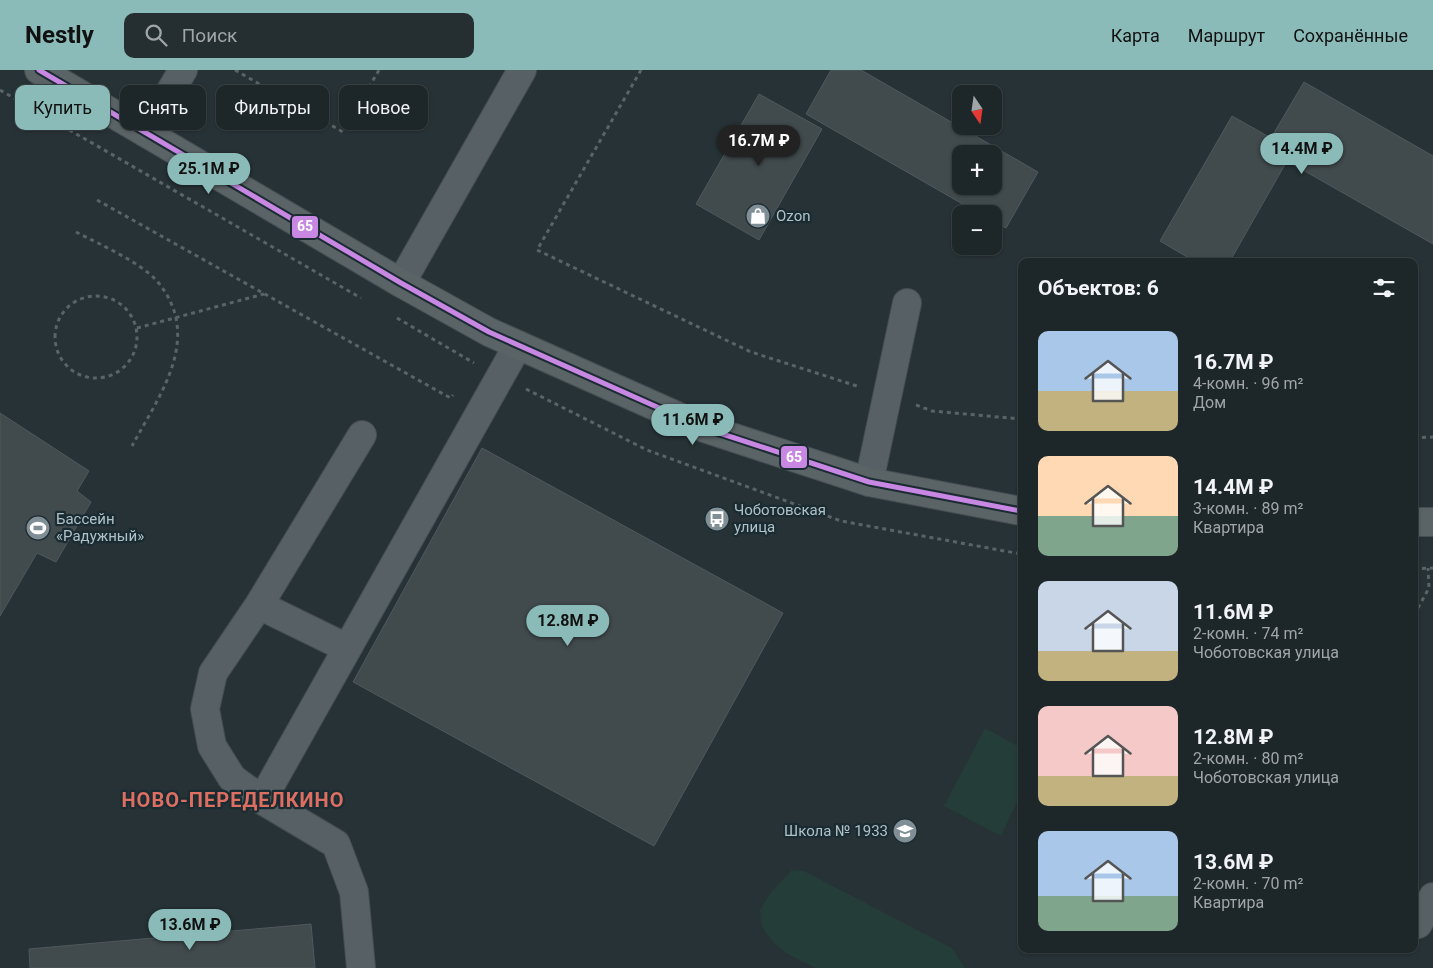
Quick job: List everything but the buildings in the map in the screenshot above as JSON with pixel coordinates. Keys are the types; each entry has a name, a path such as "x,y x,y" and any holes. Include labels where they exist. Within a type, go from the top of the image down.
{"main road":[{"path":"39,70 400,283 489,332 704,428 869,482 1018,510"},
{"path":"1418,522 1433,522"}],"street":[{"path":"146,133 183,70"},
{"path":"400,283 522,70"},
{"path":"869,482 906,303"},
{"path":"262,800 518,345"},
{"path":"361,968 354,892 336,844 262,800 232,778 212,746 206,709 213,672 259,605 362,435"},
{"path":"259,605 347,648"},
{"path":"1418,924 1433,897"}],"path":[{"path":"235,70 343,132 379,70"},
{"path":"641,70 537,250 751,352 932,411 1018,419"},
{"path":"97,200 445,395"},
{"path":"76,232 137,265 157,281 171,302 178,327 177,352 170,376 132,446"},
{"path":"137,328 265,294"},
{"path":"87,297 109,298 127,309 137,328 136,350 125,368 106,378 84,377 66,366 56,347 57,325 68,307 87,297"},
{"path":"1418,438 1433,438"},
{"path":"1418,608 1429,588 1428,568"},
{"path":"1418,569 1433,568"}],"green space":[{"path":"985,728 1018,746 1018,799 1001,836 944,806"},
{"path":"792,870 804,871 952,948 965,968 815,968 786,953 771,940 761,925 760,910 771,892"}],"transit line":[{"name":"65","path":"39,70 401,283 489,332 704,428 869,482 1018,510"}],"place":[{"name":"Ozon","path":"758,216"},
{"name":"Чоботовская улица","path":"717,519"},
{"name":"Бассейн «Радужный»","path":"38,528"},
{"name":"Школа № 1933","path":"905,831"}],"district":[{"name":"НОВО-ПЕРЕДЕЛКИНО","path":"233,800"}]}
